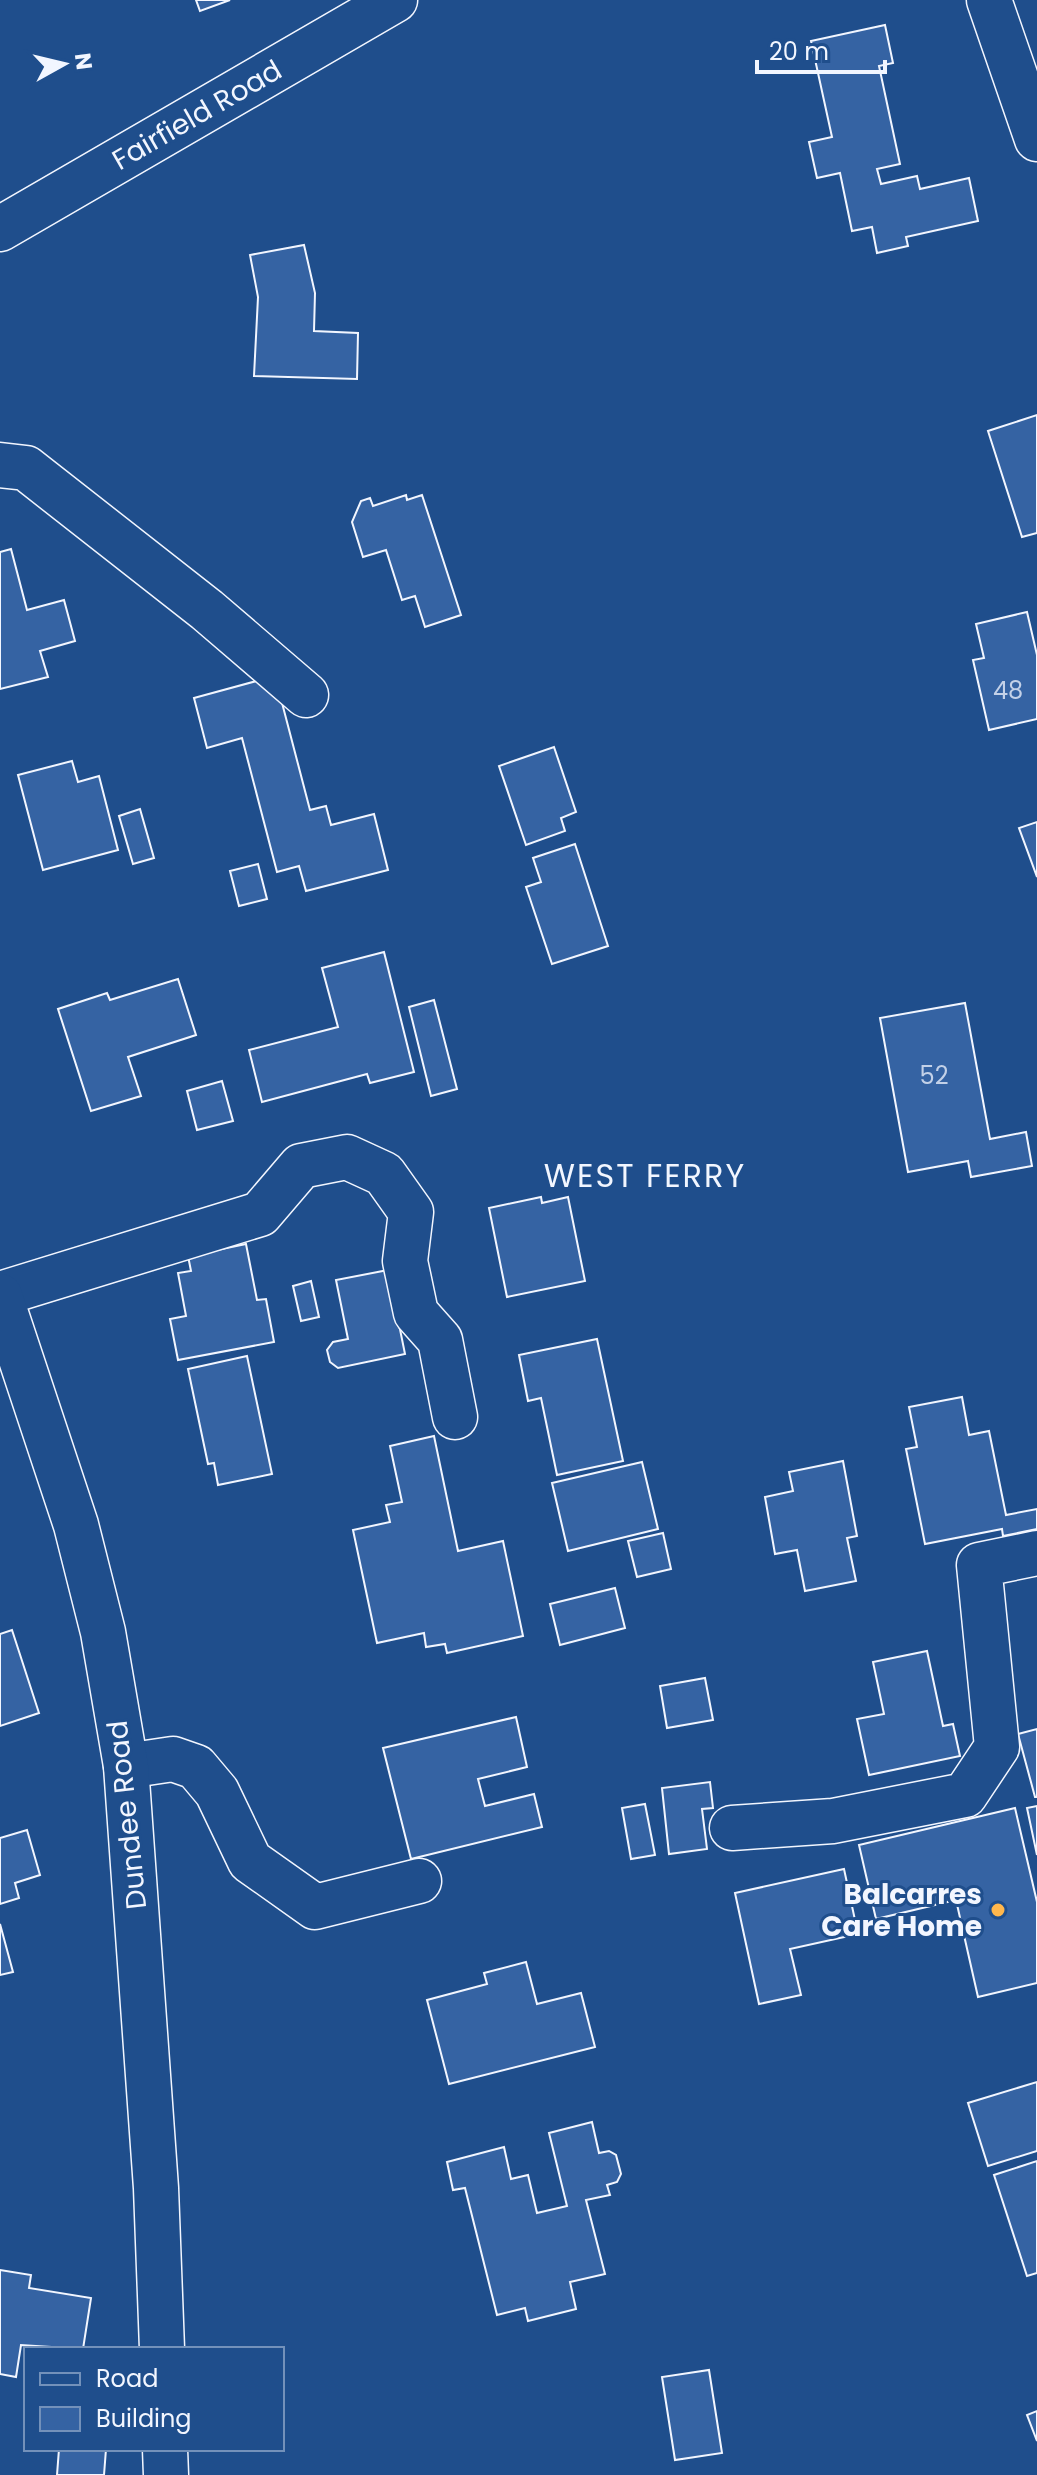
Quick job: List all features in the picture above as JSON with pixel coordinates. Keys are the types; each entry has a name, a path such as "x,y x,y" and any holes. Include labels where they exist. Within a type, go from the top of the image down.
{"main road":[{"name":"Fairfield Road","path":"0,229 395,0"},
{"path":"989,0 1037,139"},
{"path":"0,465 26,468 207,610 306,695"},
{"path":"0,1295 260,1214 301,1166 347,1157 384,1174 411,1212 405,1261 416,1313 440,1340 455,1417"},
{"name":"Dundee Road","path":"0,1295 76,1525 103,1632 126,1766 156,2188 162,2347"},
{"path":"732,1828 833,1821 965,1795 997,1747 979,1565 1037,1553"},
{"path":"126,1766 173,1759 196,1767 217,1792 250,1861 315,1907 419,1881"},
{"path":"165,2451 166,2475"}],"building":[{"path":"196,0 230,0 200,11"},
{"path":"885,25 893,63 879,66 900,164 877,169 881,184 917,176 920,189 969,178 978,221 906,237 908,246 877,253 872,227 852,231 840,173 817,178 809,142 832,137 811,41"},
{"path":"304,245 315,293 314,331 358,333 357,379 254,376 258,297 250,255"},
{"path":"1037,415 1037,533 1022,537 988,431"},
{"path":"406,495 407,500 422,495 461,615 425,627 415,596 402,600 386,550 363,557 352,522 361,501 370,498 373,506"},
{"path":"11,549 27,610 64,600 75,641 40,651 48,677 0,689 0,552"},
{"path":"1027,612 1037,655 1037,719 989,730 973,660 984,658 976,624"},
{"path":"275,676 310,810 326,806 331,825 374,814 388,870 306,891 299,866 277,872 242,738 207,748 194,698"},
{"path":"554,747 576,812 561,818 565,831 526,845 499,766"},
{"path":"72,761 78,782 99,776 118,850 43,870 18,775"},
{"path":"140,809 154,858 133,864 119,816"},
{"path":"1037,822 1037,877 1019,828"},
{"path":"575,844 608,946 552,964 526,887 541,882 533,858"},
{"path":"258,864 267,899 239,906 230,871"},
{"path":"384,952 414,1072 370,1083 367,1074 262,1102 249,1050 338,1027 322,968"},
{"path":"178,979 196,1035 128,1057 141,1096 91,1111 58,1009 107,993 110,1000"},
{"path":"434,1000 457,1089 431,1096 409,1007"},
{"path":"965,1003 990,1139 1026,1132 1032,1166 971,1177 968,1161 908,1172 880,1018"},
{"path":"222,1081 233,1121 197,1130 187,1091"},
{"path":"541,1197 542,1203 568,1197 585,1281 507,1297 489,1208"},
{"path":"246,1244 257,1300 266,1299 274,1342 178,1360 170,1319 186,1316 178,1273 191,1271 188,1256"},
{"path":"388,1270 405,1354 338,1368 330,1362 327,1350 333,1342 348,1339 336,1280"},
{"path":"311,1281 319,1317 301,1321 293,1286"},
{"path":"597,1339 623,1461 557,1475 541,1398 528,1401 519,1355"},
{"path":"247,1356 272,1474 218,1485 214,1463 208,1464 188,1369"},
{"path":"962,1397 969,1435 989,1431 1006,1515 1037,1509 1037,1529 1003,1536 1002,1529 925,1544 906,1449 917,1447 909,1407"},
{"path":"434,1436 458,1551 503,1541 523,1636 447,1653 445,1644 426,1647 424,1633 377,1643 353,1530 390,1522 386,1505 402,1502 390,1446"},
{"path":"843,1461 857,1536 847,1538 856,1581 805,1591 797,1550 775,1554 765,1497 793,1491 789,1472"},
{"path":"642,1462 658,1529 568,1551 552,1483"},
{"path":"663,1533 671,1569 637,1577 628,1541"},
{"path":"615,1588 625,1628 560,1645 550,1604"},
{"path":"12,1630 39,1713 0,1726 0,1634"},
{"path":"927,1651 943,1726 953,1724 960,1756 869,1775 857,1719 884,1714 873,1662"},
{"path":"705,1678 713,1720 667,1728 660,1686"},
{"path":"516,1717 527,1767 478,1779 485,1806 534,1794 542,1827 411,1859 383,1748"},
{"path":"1037,1729 1037,1797 1035,1797 1018,1734"},
{"path":"710,1782 713,1808 702,1809 707,1849 669,1854 662,1788"},
{"path":"645,1804 655,1855 631,1859 622,1808"},
{"path":"1037,1806 1037,1855 1027,1808"},
{"name":"Balcarres Care Home","path":"1015,1808 1037,1902 1037,1983 978,1997 956,1900 876,1919 859,1845"},
{"path":"27,1830 40,1875 15,1883 19,1898 0,1904 0,1838"},
{"path":"844,1869 858,1934 790,1949 801,1995 759,2004 735,1893"},
{"path":"0,1924 13,1972 0,1975"},
{"path":"526,1962 537,2004 581,1993 595,2047 449,2084 427,2000 487,1984 484,1973"},
{"path":"1037,2082 1037,2151 988,2166 968,2103"},
{"path":"592,2122 599,2153 609,2151 616,2155 621,2174 617,2182 607,2185 610,2195 586,2200 605,2274 570,2282 576,2309 528,2321 525,2308 497,2315 465,2188 453,2190 447,2162 504,2147 511,2179 528,2175 537,2213 567,2206 549,2133"},
{"path":"1037,2161 1037,2273 1027,2276 994,2175"},
{"path":"0,2270 31,2275 29,2288 91,2298 83,2347 21,2345 16,2377 0,2374"},
{"path":"709,2370 722,2453 675,2460 662,2377"},
{"path":"1037,2411 1037,2441 1027,2415"},
{"path":"59,2451 106,2451 104,2475 57,2475"}],"place":[{"name":"Balcarres Care Home","path":"998,1910"}],"district":[{"name":"WEST FERRY","path":"645,1175"}]}
